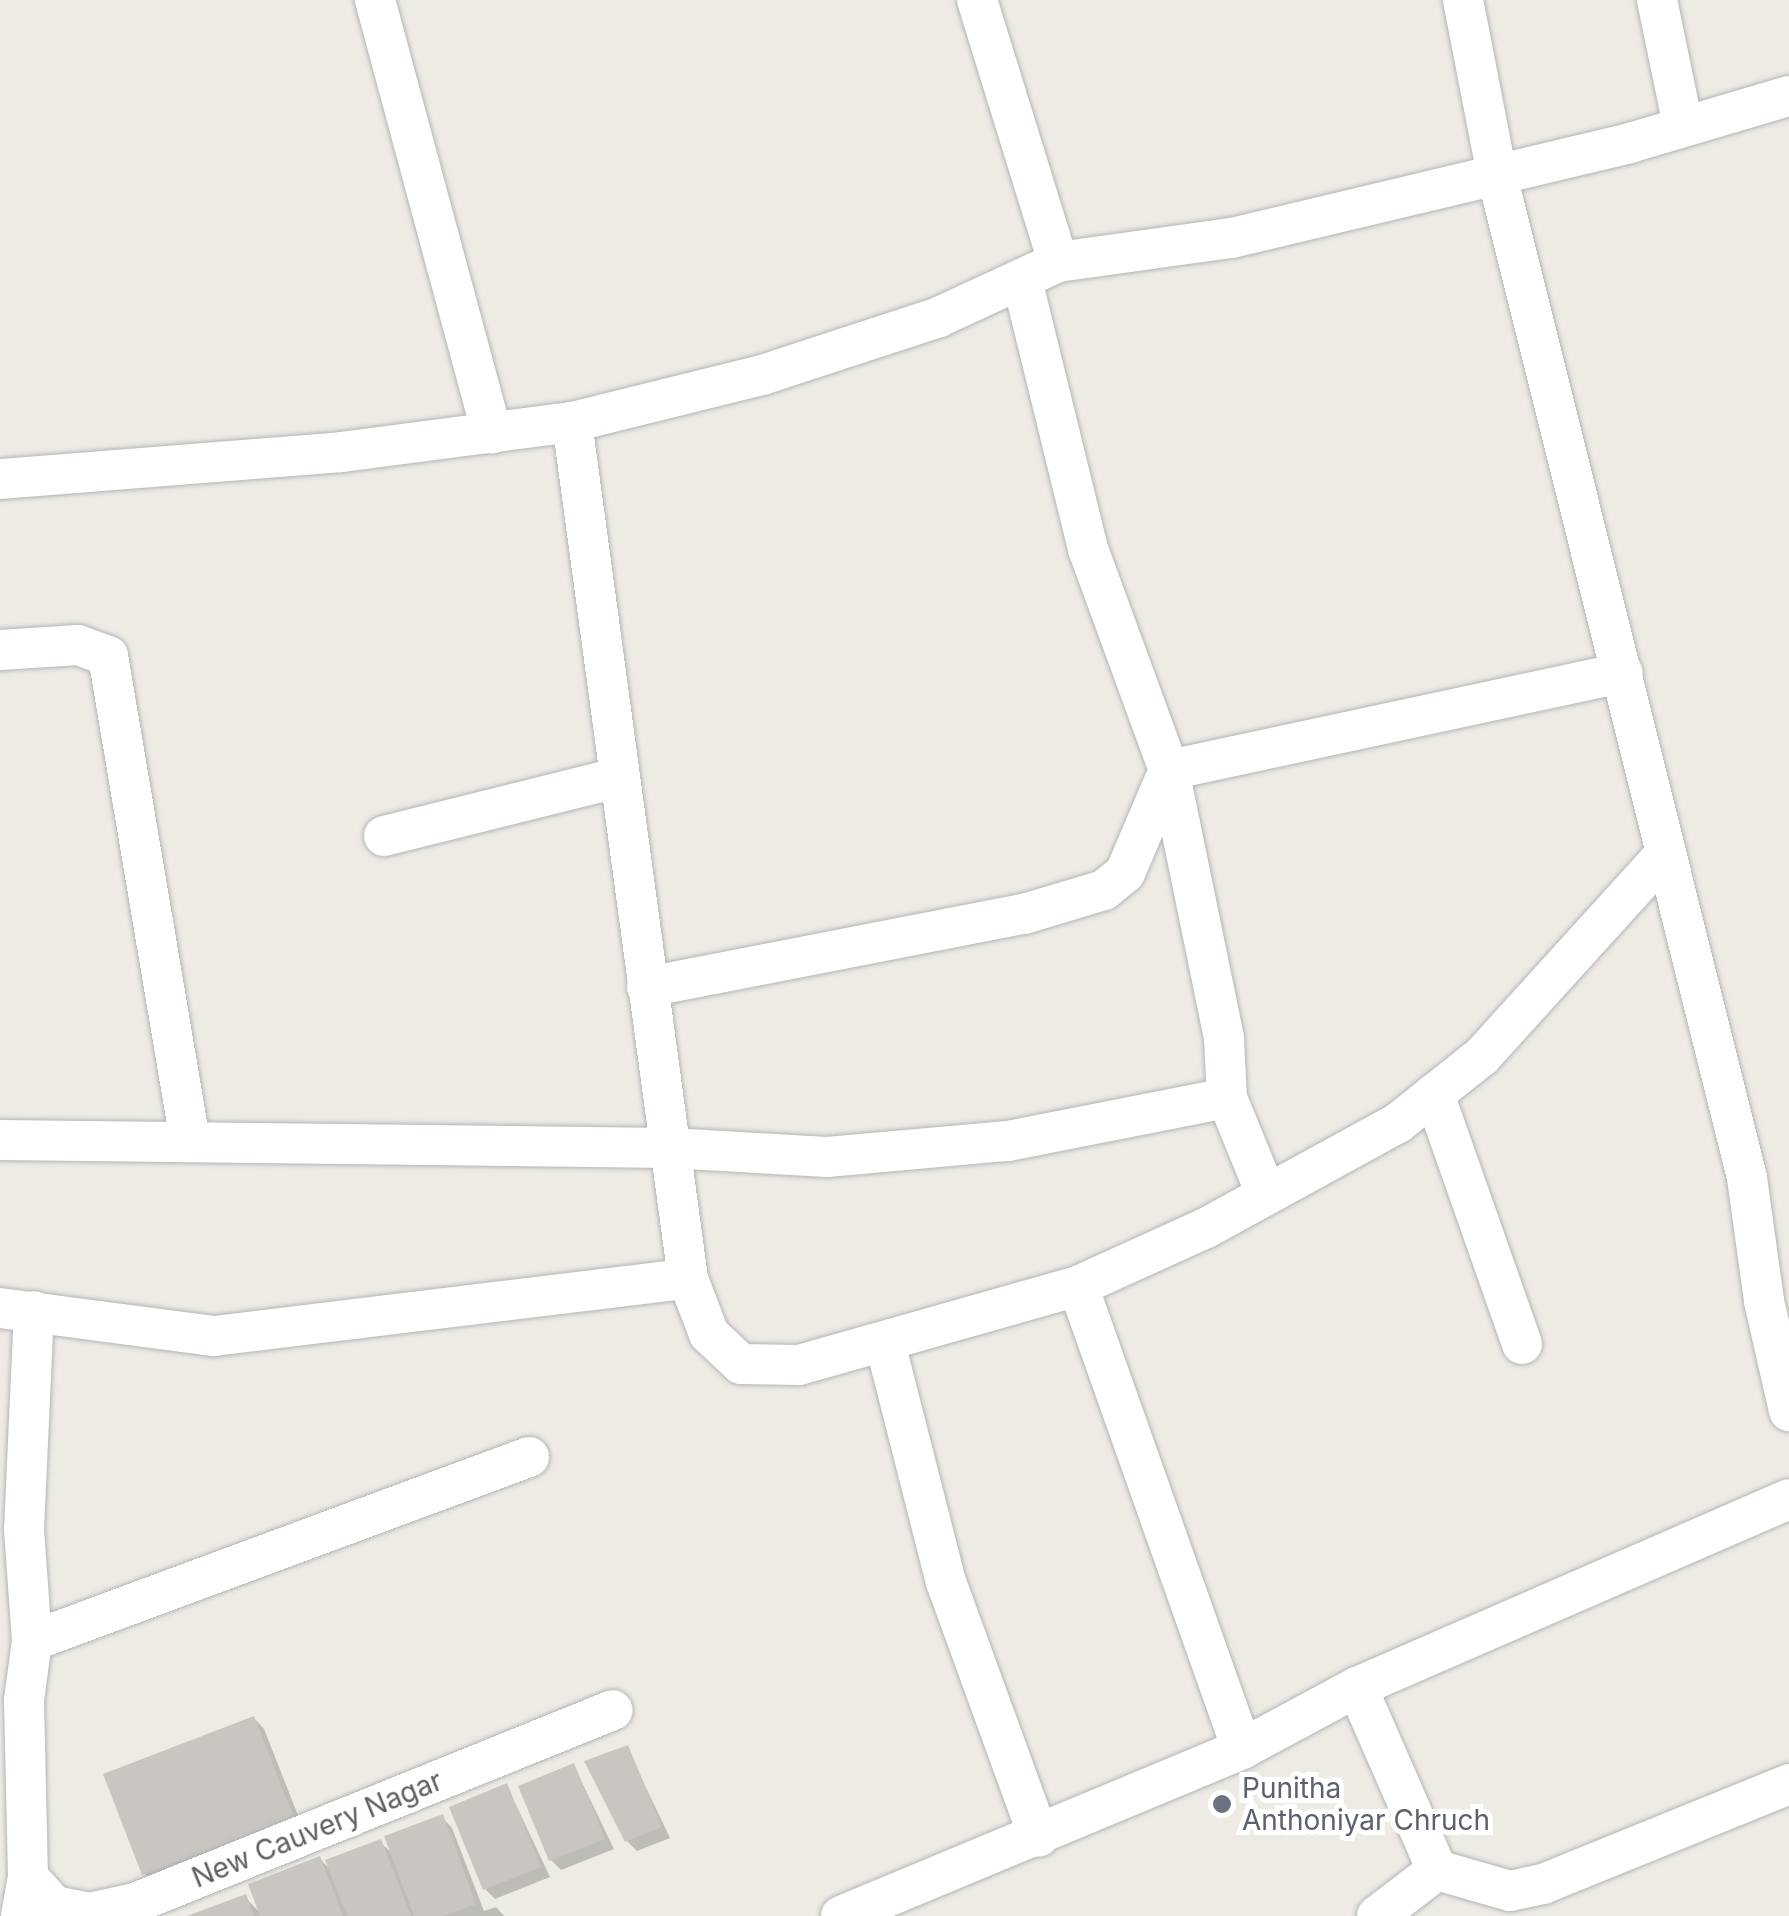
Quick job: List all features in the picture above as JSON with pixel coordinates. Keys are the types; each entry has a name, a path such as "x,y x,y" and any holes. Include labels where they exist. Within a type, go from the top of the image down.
{"street":[{"path":"376,0 492,433"},
{"path":"977,0 1058,262"},
{"path":"1463,0 1497,175 1747,1178 1764,1301 1789,1411"},
{"path":"1657,0 1683,126"},
{"path":"0,480 341,452 572,422 762,375 939,317 1058,262 1232,238 1497,175 1789,96"},
{"path":"1022,280 1088,549 1169,770 1224,1039 1227,1098 1265,1191"},
{"path":"572,422 688,1279 708,1334 740,1364 799,1365 1078,1286 1206,1228 1265,1191 1398,1123 1482,1056 1664,854"},
{"path":"0,650 78,645 108,656 190,1141"},
{"path":"1169,770 1623,672"},
{"path":"647,985 1024,914 1104,890 1125,873 1169,770"},
{"path":"384,836 620,776"},
{"path":"1434,1094 1522,1344"},
{"path":"0,1140 670,1148 827,1156 1008,1141 1227,1098"},
{"path":"21,1916 28,1877 24,1700 32,1641 17,1309 214,1336 688,1279"},
{"path":"1078,1286 1242,1748"},
{"path":"886,1343 946,1582 1039,1837"},
{"path":"32,1641 528,1457"},
{"path":"841,1916 1039,1837 1242,1748 1356,1687 1789,1499"},
{"path":"1356,1687 1437,1870 1508,1903 1543,1884 1789,1784"},
{"name":"New Cauvery Nagar","path":"28,1877 54,1906 90,1913 134,1903 612,1710"},
{"path":"1377,1916 1437,1870"}],"building":[{"path":"254,1716 294,1818 142,1875 103,1774"},
{"path":"628,1745 662,1827 625,1842 584,1761"},
{"path":"574,1763 605,1839 549,1861 518,1786"},
{"path":"507,1783 541,1867 483,1890 449,1807"},
{"path":"443,1814 476,1904 444,1916 414,1916 384,1836"},
{"path":"381,1839 411,1916 347,1916 325,1860"},
{"path":"320,1856 343,1916 260,1916 248,1884"},
{"path":"246,1894 254,1916 187,1916"}],"place":[{"name":"Punitha Anthoniyar Chruch","path":"1222,1804"}]}
